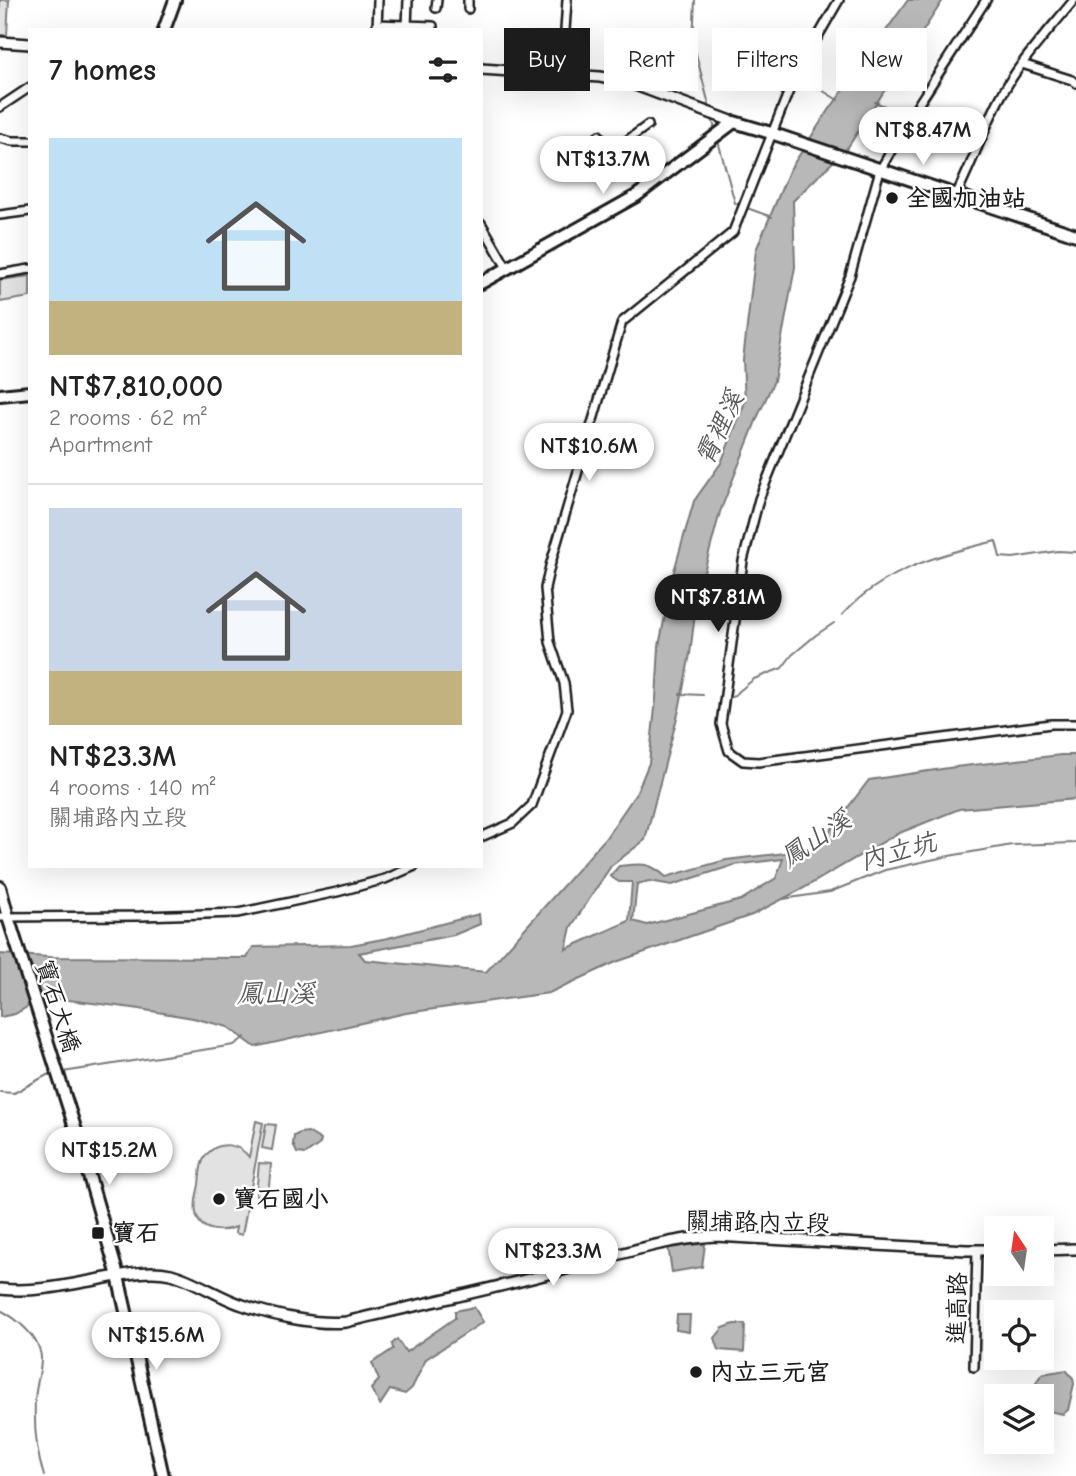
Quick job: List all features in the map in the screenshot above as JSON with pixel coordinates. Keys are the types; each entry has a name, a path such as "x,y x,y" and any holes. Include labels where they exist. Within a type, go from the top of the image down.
{"main road":[{"path":"165,28 175,0"},
{"path":"483,282 636,196 734,122 1076,235"},
{"path":"0,395 28,392"},
{"name":"寶石大橋","path":"0,887 4,917 69,1108 118,1276 163,1476"}],"street":[{"path":"378,0 377,27 433,28"},
{"path":"407,27 408,0"},
{"path":"565,28 567,0"},
{"path":"483,836 513,823 532,805 568,710 564,683 550,642 545,589 622,322 733,232 794,78 839,0"},
{"path":"986,0 914,111 880,170 849,276 760,499 740,584 721,724 729,751 743,761 758,762 1051,724 1076,724"},
{"path":"956,195 1000,99 1022,64 1074,0"},
{"path":"0,42 28,44"},
{"path":"1022,64 1076,83"},
{"path":"483,69 504,71"},
{"path":"590,76 628,82 734,122"},
{"path":"0,107 28,88"},
{"path":"598,135 610,153 648,124"},
{"path":"0,138 28,141"},
{"path":"0,215 28,211"},
{"path":"483,226 508,268"},
{"path":"0,274 28,269"},
{"path":"4,917 238,913 337,892 385,879 410,868"},
{"name":"關埔路內立段","path":"0,1289 47,1289 141,1273 172,1275 240,1304 312,1322 331,1324 695,1237 984,1250"},
{"path":"1054,1250 1076,1249"},
{"name":"進高路","path":"974,1367 977,1250"}],"shaded area":[{"path":"0,0 9,0 7,35 0,35"},
{"path":"28,276 28,297 0,302 0,280"},
{"path":"256,1121 263,1123 242,1235 235,1233 236,1227 218,1230 206,1227 201,1224 195,1210 203,1161 212,1150 223,1145 240,1149 249,1157"},
{"path":"266,1124 276,1125 272,1150 262,1148"},
{"path":"259,1163 271,1164 268,1196 256,1195"}],"water":[{"name":"鳳山溪","path":"908,0 943,0 925,28 888,28"},
{"name":"鳳山溪","path":"843,91 884,91 848,147 793,201 795,267 774,381 720,512 697,598 679,710 645,840 611,866 571,927 566,949 629,921 632,882 619,882 610,876 619,866 644,865 655,868 666,877 726,860 794,852 820,844 869,780 955,767 1076,755 1076,799 959,809 897,834 752,915 616,962 549,993 406,1013 255,1047 228,1027 193,1018 44,997 15,1014 0,1017 0,954 49,957 247,958 253,947 351,945 479,914 480,924 454,935 359,953 365,960 486,972 605,839 637,792 649,763 659,646 674,571 694,501 721,463 745,402 743,360 756,250 789,171","holes":["783,859 776,878 741,900 647,925 633,921 637,884 649,881 672,885 734,865"]},
{"path":"308,1132 321,1140 320,1144 306,1154 297,1153 293,1144 294,1136"},
{"path":"705,1244 702,1267 672,1272 668,1246"},
{"path":"474,1307 483,1322 426,1359 412,1388 405,1394 390,1390 380,1405 371,1389 379,1380 372,1363 393,1349 392,1344 397,1339 406,1352 455,1318 455,1311"},
{"path":"677,1315 690,1315 689,1332 676,1330"},
{"path":"745,1324 744,1352 719,1350 715,1338 723,1328"},
{"path":"1066,1370 1073,1378 1068,1410 1063,1414 1054,1412 1054,1384 1036,1384 1042,1374"}],"waterway":[{"path":"695,0 693,42 710,109"},
{"path":"913,123 992,0"},
{"path":"822,90 838,100"},
{"path":"875,102 896,111"},
{"path":"712,118 715,129"},
{"path":"718,141 735,203 742,206"},
{"path":"747,208 772,217"},
{"path":"842,615 858,600 893,576 913,566 975,546 996,541 1000,557 1013,558 1058,551 1076,552"},
{"path":"732,697 754,679 782,668 792,655 834,623"},
{"path":"680,694 703,695"},
{"name":"內立坑","path":"783,899 830,892 885,870 949,856 1012,845 1076,843"},
{"path":"63,1072 234,1045 245,1037"},
{"path":"0,1092 14,1093 47,1075 54,1074"},
{"path":"0,1310 26,1329 39,1347 41,1363 35,1419 37,1448 44,1476"}],"place":[{"name":"全國加油站","path":"892,198"},
{"name":"寶石國小","path":"219,1199"},
{"name":"寶石","path":"98,1233"},
{"name":"內立三元宮","path":"696,1372"}],"water label":[{"name":"霄裡溪","path":"720,428"}]}
